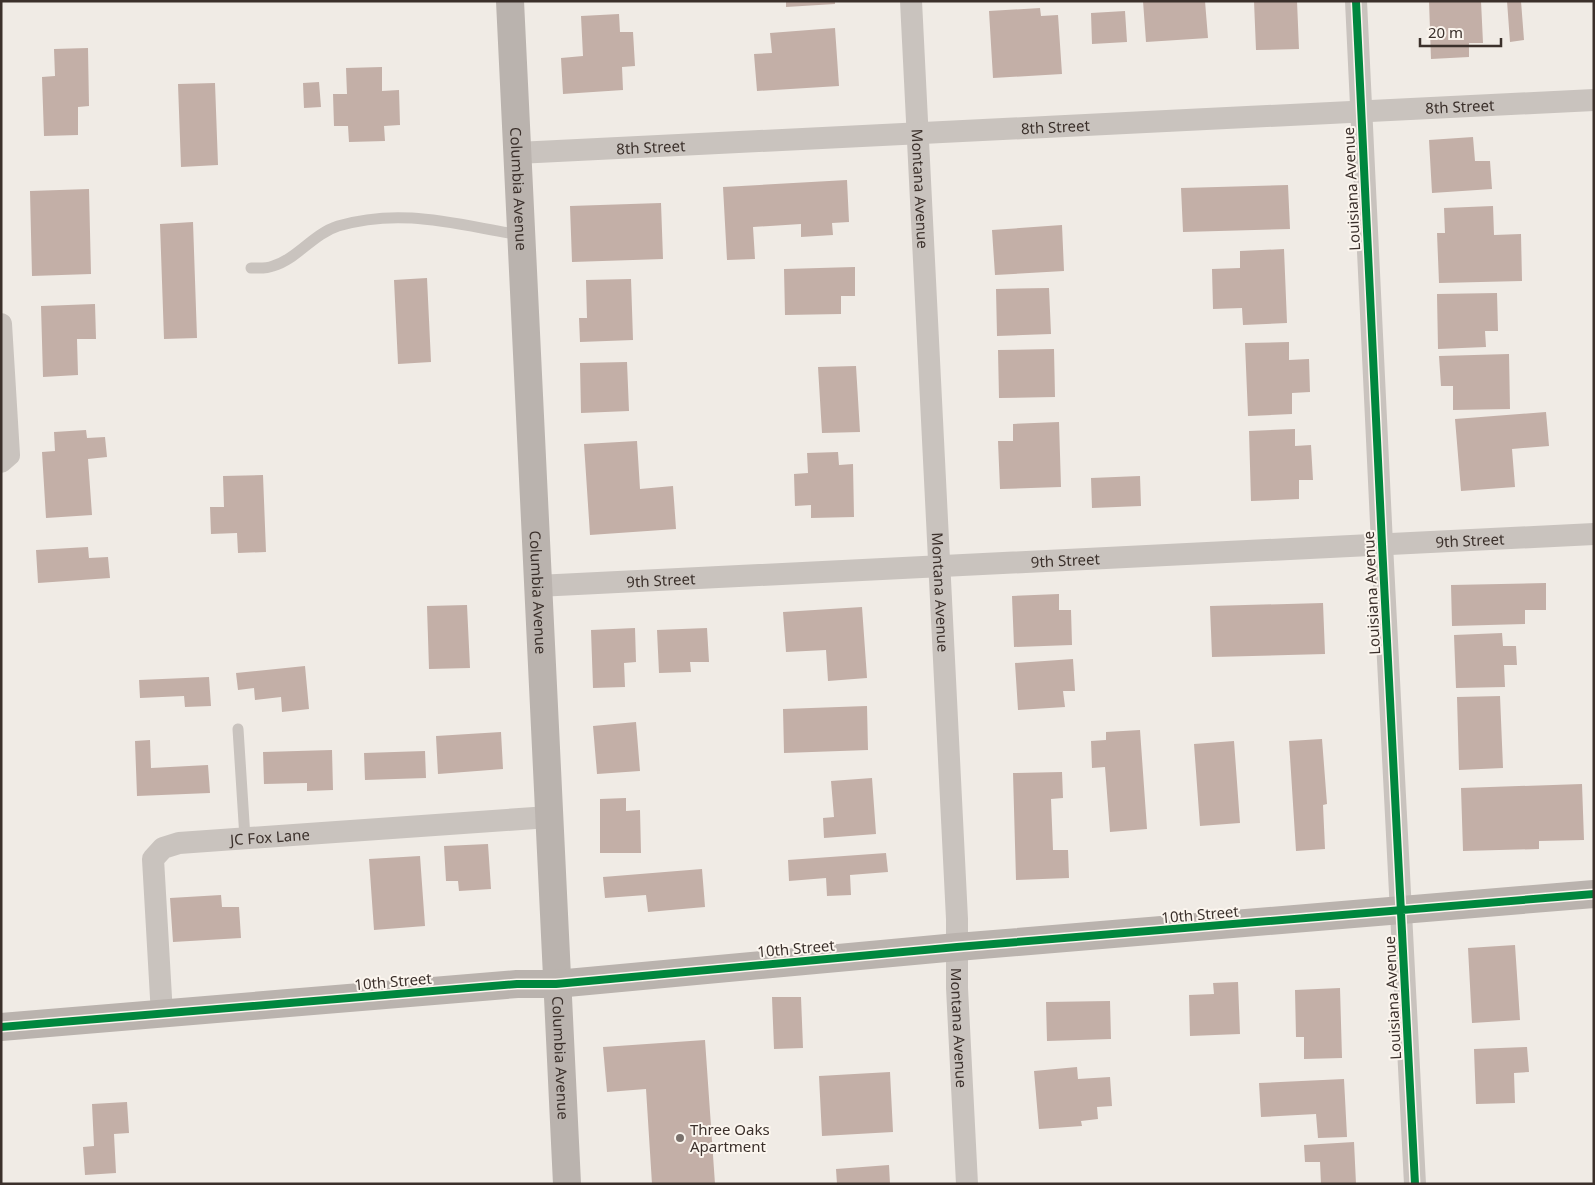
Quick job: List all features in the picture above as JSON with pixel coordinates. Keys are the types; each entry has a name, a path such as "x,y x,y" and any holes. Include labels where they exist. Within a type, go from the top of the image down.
{"street":[{"name":"Columbia Avenue","path":"510,1 567,1184"},
{"name":"Montana Avenue","path":"911,1 957,947 957,988 968,1184"},
{"name":"Louisiana Avenue","path":"1356,1 1415,1184"},
{"name":"8th Street","path":"517,153 918,135 1362,110 1594,100"},
{"path":"1,324 8,456 1,462"},
{"name":"9th Street","path":"537,586 1594,534"},
{"name":"JC Fox Lane","path":"162,1015 153,859 163,848 179,843 549,817"},
{"name":"10th Street","path":"1,1027 517,984 556,984 957,947 1594,894"}],"lane":[{"path":"250,268 275,266 324,231 375,219 426,218 521,235"},
{"path":"238,729 245,838"}],"building":[{"path":"786,1 835,1 835,4 786,7"},
{"path":"1143,1 1205,1 1208,38 1146,42"},
{"path":"1254,1 1297,1 1299,49 1256,50"},
{"path":"1429,1 1481,1 1483,43 1469,43 1469,57 1431,59"},
{"path":"1507,1 1521,1 1524,40 1510,42"},
{"path":"1040,8 1041,16 1058,15 1062,74 993,78 989,11"},
{"path":"1125,11 1127,42 1092,44 1091,13"},
{"path":"619,14 620,32 633,32 635,66 622,67 623,90 563,94 561,58 583,56 581,16"},
{"path":"835,28 839,86 757,91 754,54 772,53 770,33"},
{"path":"88,48 89,106 78,107 78,135 44,136 42,77 55,76 54,49"},
{"path":"382,67 382,91 399,90 400,125 384,126 385,141 349,142 348,126 334,126 333,94 347,94 346,68"},
{"path":"319,82 321,107 304,108 303,83"},
{"path":"215,83 218,165 181,167 178,84"},
{"path":"1473,137 1475,161 1490,161 1492,189 1432,193 1429,140"},
{"path":"847,180 849,222 832,223 833,235 801,237 801,224 753,227 755,259 727,260 723,187"},
{"path":"1288,185 1290,229 1183,232 1181,188"},
{"path":"89,189 91,274 32,276 30,191"},
{"path":"661,203 663,259 572,262 570,206"},
{"path":"1493,206 1494,235 1521,234 1522,281 1439,283 1437,233 1445,233 1444,208"},
{"path":"193,222 197,338 164,339 160,224"},
{"path":"1062,225 1064,271 995,275 992,230"},
{"path":"1284,249 1287,323 1243,325 1242,308 1213,309 1212,269 1240,268 1240,251"},
{"path":"855,267 855,296 841,296 841,314 785,315 784,269"},
{"path":"427,278 431,362 398,364 394,280"},
{"path":"631,279 633,340 580,342 579,318 587,318 586,280"},
{"path":"1049,288 1051,334 997,336 996,289"},
{"path":"1497,293 1498,331 1485,331 1486,347 1438,349 1437,294"},
{"path":"95,304 96,339 77,339 78,375 43,377 41,306"},
{"path":"1289,342 1289,360 1309,359 1310,392 1292,393 1292,414 1248,416 1245,343"},
{"path":"1054,349 1055,397 999,398 998,350"},
{"path":"1509,354 1510,409 1453,410 1453,386 1441,386 1439,356"},
{"path":"627,362 629,411 581,413 580,363"},
{"path":"856,366 860,432 822,433 818,367"},
{"path":"1546,412 1549,446 1512,449 1515,487 1461,491 1455,419"},
{"path":"1059,422 1061,487 1000,489 998,441 1013,441 1013,424"},
{"path":"1295,429 1295,446 1311,445 1313,480 1299,480 1299,499 1251,501 1249,431"},
{"path":"86,430 87,438 105,437 107,457 88,459 92,515 46,518 42,452 55,451 54,432"},
{"path":"637,441 640,489 673,486 676,529 590,535 584,444"},
{"path":"838,452 839,465 853,464 854,517 811,518 811,505 795,506 794,474 808,473 807,453"},
{"path":"263,475 266,552 238,553 237,533 211,534 210,507 224,507 223,476"},
{"path":"1140,476 1141,506 1092,508 1091,478"},
{"path":"88,547 89,558 108,557 110,578 38,583 36,550"},
{"path":"1546,583 1546,610 1525,610 1525,624 1452,626 1451,585"},
{"path":"1059,594 1059,610 1071,610 1072,645 1014,647 1012,596"},
{"path":"1323,603 1325,654 1212,657 1210,606"},
{"path":"467,605 470,668 429,669 427,606"},
{"path":"862,607 867,678 828,681 826,650 786,652 783,612"},
{"path":"635,628 636,662 624,663 625,687 593,688 591,630"},
{"path":"707,628 709,662 690,662 691,672 659,673 657,630"},
{"path":"1502,633 1503,646 1516,646 1517,665 1504,665 1505,687 1456,688 1454,635"},
{"path":"1073,659 1075,691 1063,691 1065,707 1018,710 1015,663"},
{"path":"305,666 309,709 282,712 281,697 255,700 254,688 238,690 236,673"},
{"path":"209,677 211,706 185,707 184,696 140,698 139,680"},
{"path":"1500,696 1503,768 1459,770 1457,697"},
{"path":"867,706 868,750 784,753 783,709"},
{"path":"636,722 640,771 597,774 593,726"},
{"path":"1140,730 1147,829 1110,832 1105,767 1092,768 1091,741 1106,740 1106,732"},
{"path":"501,732 503,769 438,774 436,736"},
{"path":"1322,739 1327,804 1323,805 1325,849 1296,851 1289,741"},
{"path":"150,740 151,768 208,765 210,793 137,796 135,741"},
{"path":"1234,741 1240,823 1200,826 1194,744"},
{"path":"332,750 333,790 307,791 307,783 264,784 263,752"},
{"path":"425,751 426,778 365,780 364,753"},
{"path":"1062,772 1063,798 1051,799 1053,850 1068,850 1069,878 1016,880 1013,773"},
{"path":"872,778 876,834 824,838 823,818 834,817 831,781"},
{"path":"1582,784 1584,840 1539,841 1539,849 1463,851 1461,788"},
{"path":"626,798 626,811 640,810 641,853 600,853 600,799"},
{"path":"488,844 491,889 459,891 458,881 446,881 444,846"},
{"path":"886,853 888,872 850,875 851,895 827,896 826,878 789,881 788,860"},
{"path":"420,856 425,926 374,930 369,859"},
{"path":"702,869 705,907 648,912 646,895 605,898 603,877"},
{"path":"221,895 222,907 239,907 241,938 173,942 170,898"},
{"path":"1515,945 1520,1020 1472,1023 1468,948"},
{"path":"1238,982 1240,1034 1190,1036 1189,995 1214,994 1213,983"},
{"path":"1340,988 1342,1058 1304,1059 1304,1037 1296,1037 1295,990"},
{"path":"772,997 801,997 803,1048 774,1049"},
{"path":"1110,1001 1111,1039 1047,1041 1046,1002"},
{"name":"Three Oaks Apartment","path":"705,1040 715,1184 652,1184 646,1089 607,1092 603,1047"},
{"path":"1527,1047 1529,1072 1514,1073 1515,1103 1476,1104 1474,1049"},
{"path":"1077,1067 1078,1079 1110,1077 1112,1106 1097,1107 1098,1119 1081,1121 1082,1126 1039,1129 1034,1071"},
{"path":"890,1072 893,1132 822,1136 819,1076"},
{"path":"1344,1079 1347,1137 1318,1138 1316,1114 1261,1117 1259,1083"},
{"path":"127,1102 129,1133 114,1134 116,1173 85,1175 83,1147 94,1146 92,1104"},
{"path":"1354,1142 1356,1184 1321,1184 1320,1162 1305,1162 1304,1145"},
{"path":"889,1165 890,1184 837,1184 836,1169"}],"cycle path":[{"path":"1356,1 1415,1184"},
{"path":"1,1027 517,984 556,984 957,947 1594,894"}],"place":[{"name":"Three Oaks Apartment","path":"680,1138"}]}
